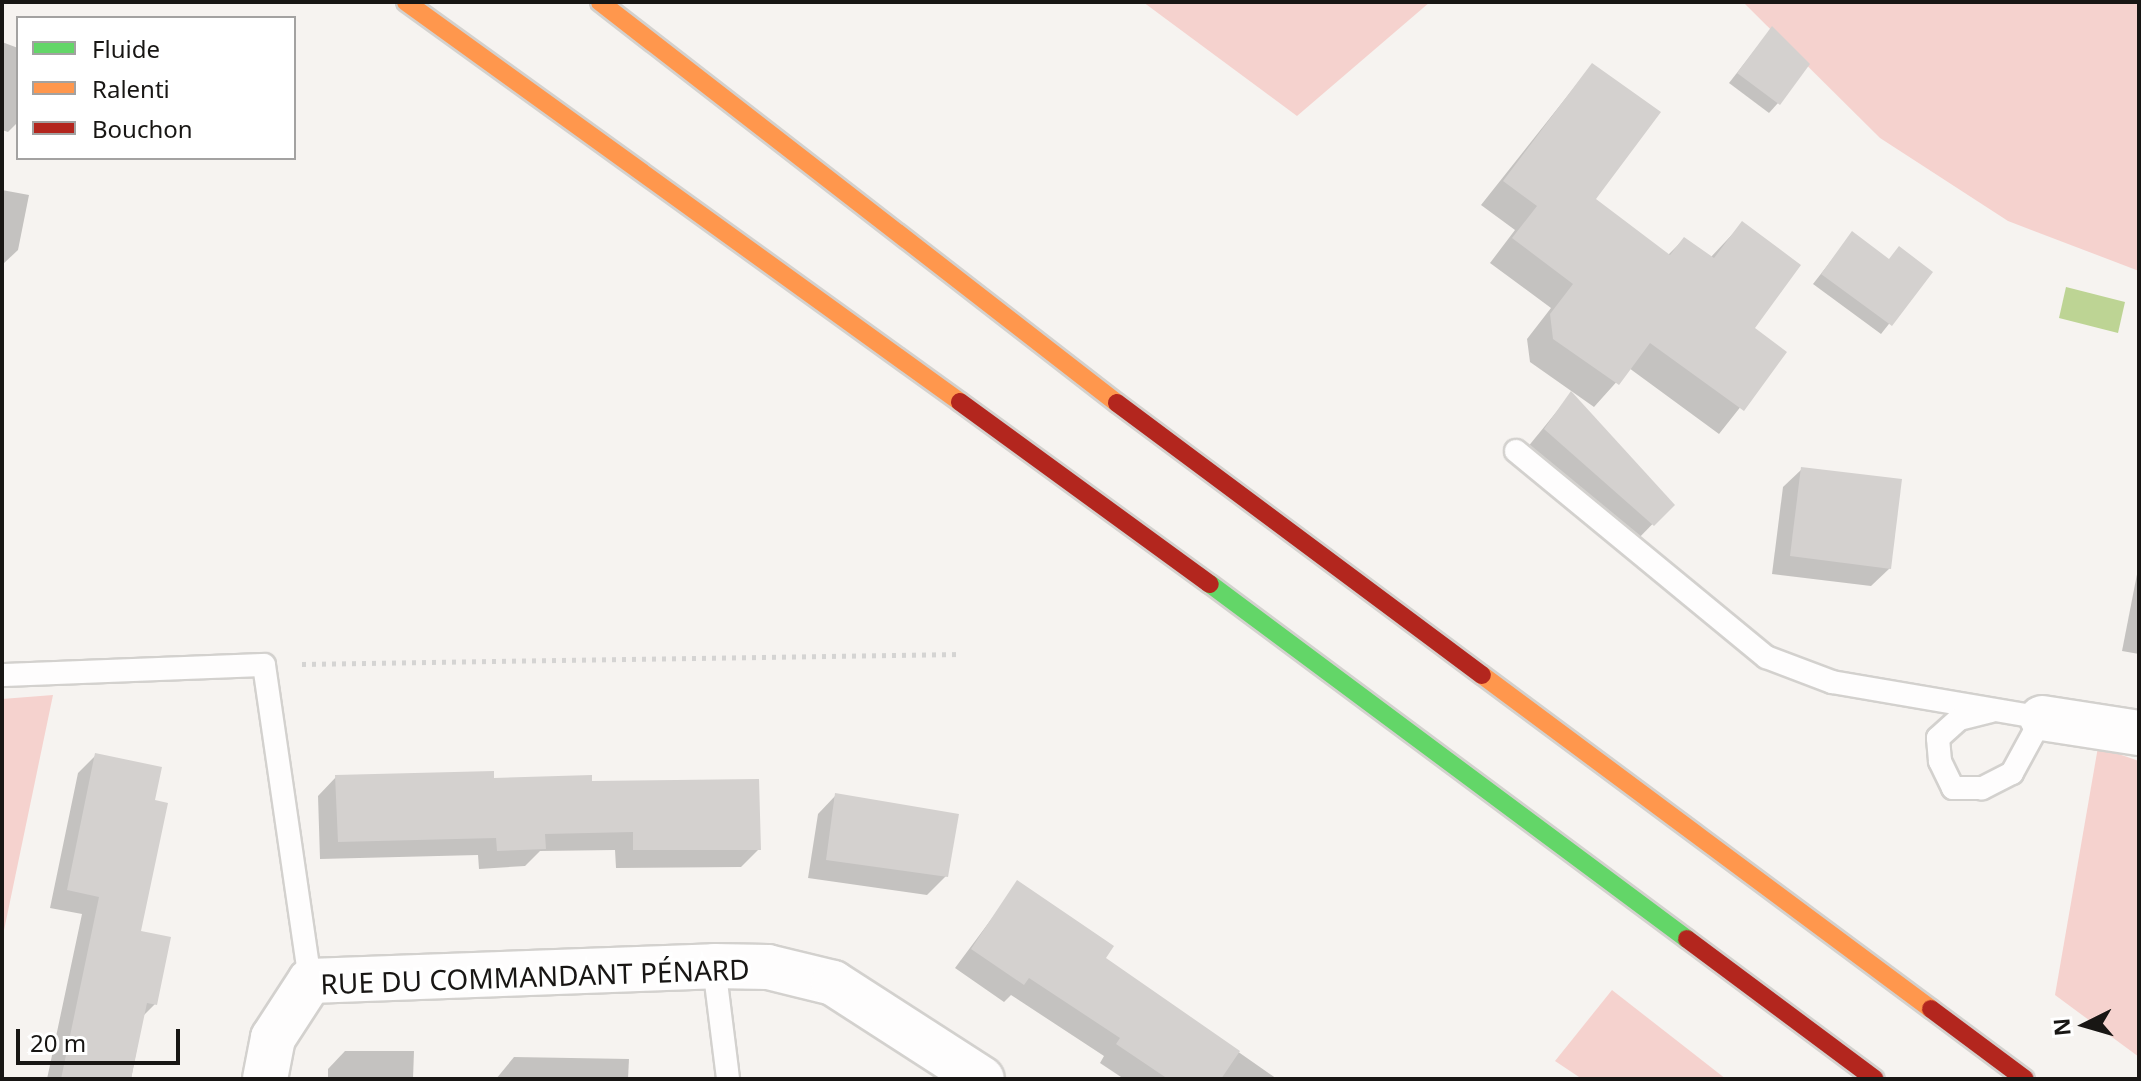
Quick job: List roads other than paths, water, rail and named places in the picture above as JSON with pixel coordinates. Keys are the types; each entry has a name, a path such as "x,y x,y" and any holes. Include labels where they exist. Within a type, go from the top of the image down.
{"highway":[{"path":"406,2 1150,539 1875,1079"},
{"path":"600,2 1091,384 2025,1079"},
{"path":"657,158 1150,539"}],"street":[{"path":"2042,718 2139,733"},
{"name":"RUE DU COMMANDANT PÉNARD","path":"265,1079 273,1038 310,981 714,966 768,967 833,983 982,1079"}],"lane":[{"path":"1516,451 1766,657 1832,682 2042,718 2012,773 1982,788 1953,788 1940,761 1938,738 1959,719 1991,711"},
{"path":"2,675 264,665 310,981"},
{"path":"714,966 728,1079"}]}
